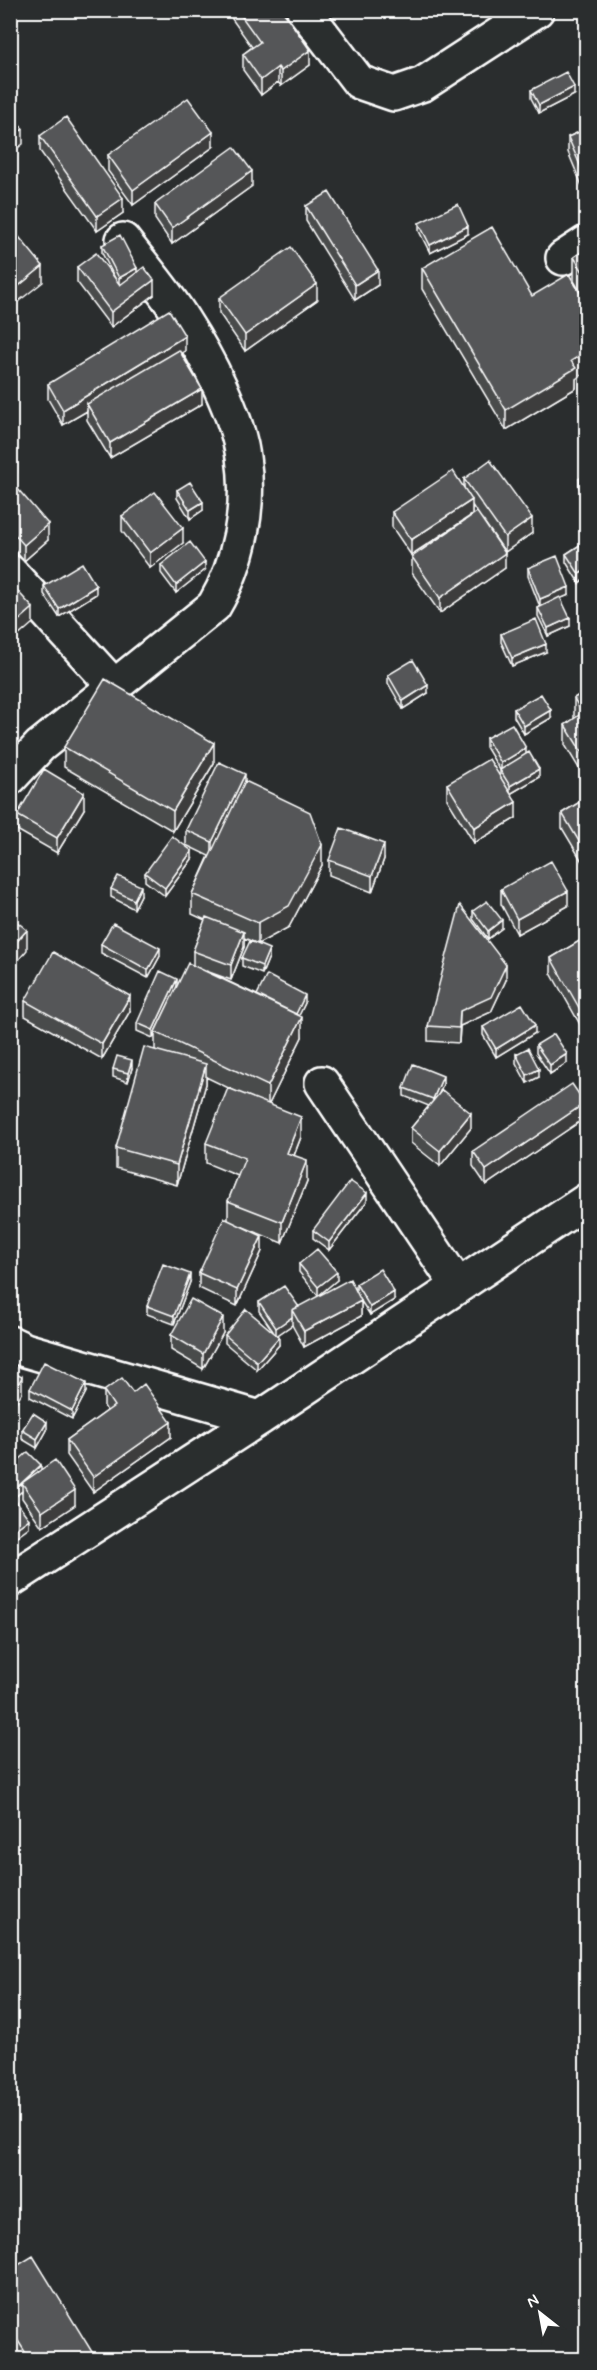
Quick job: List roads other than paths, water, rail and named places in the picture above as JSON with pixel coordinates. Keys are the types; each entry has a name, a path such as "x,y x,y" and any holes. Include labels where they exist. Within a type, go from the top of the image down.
{"street":[{"path":"304,10 358,82 394,94 423,84 537,10"},
{"path":"10,778 40,746 214,606 226,586 234,564 244,511 243,457 217,383 183,320 123,240"},
{"path":"10,572 114,686"},
{"path":"322,1083 458,1286"},
{"path":"10,1580 260,1418 586,1201"},
{"path":"10,1343 25,1350 260,1418"}]}
